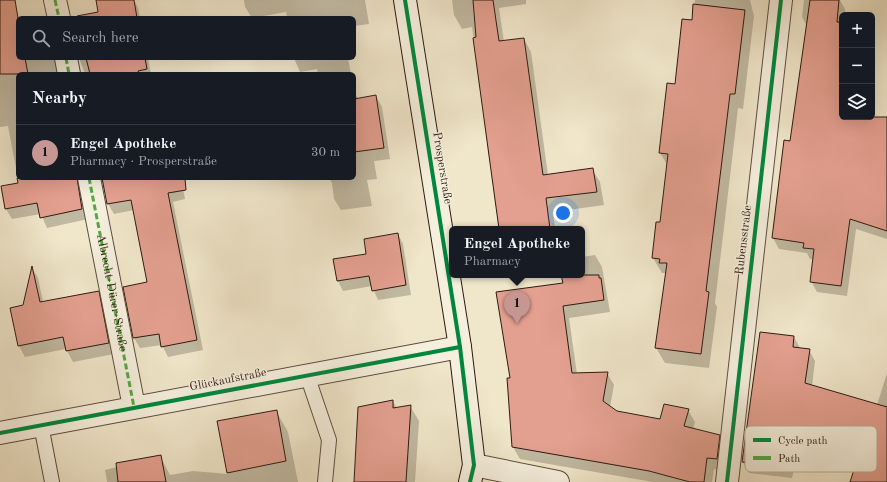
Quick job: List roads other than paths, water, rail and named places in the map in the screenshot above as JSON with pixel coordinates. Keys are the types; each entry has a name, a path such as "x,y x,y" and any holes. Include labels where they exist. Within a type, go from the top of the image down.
{"street":[{"path":"56,0 59,16"},
{"name":"Prosperstraße","path":"405,0 449,278"},
{"name":"Rubensstraße","path":"727,482 782,0"},
{"path":"66,60 69,72"},
{"name":"Albrecht-Dürer-Straße","path":"89,180 134,407"},
{"name":"Prosperstraße","path":"449,278 460,347 472,473"},
{"name":"Glückaufstraße","path":"0,433 460,347"},
{"path":"472,473 558,482"}],"lane":[{"path":"307,375 329,440 326,482"},
{"path":"41,425 52,482"}],"place":[{"name":"Engel Apotheke","path":"517,324"}]}
